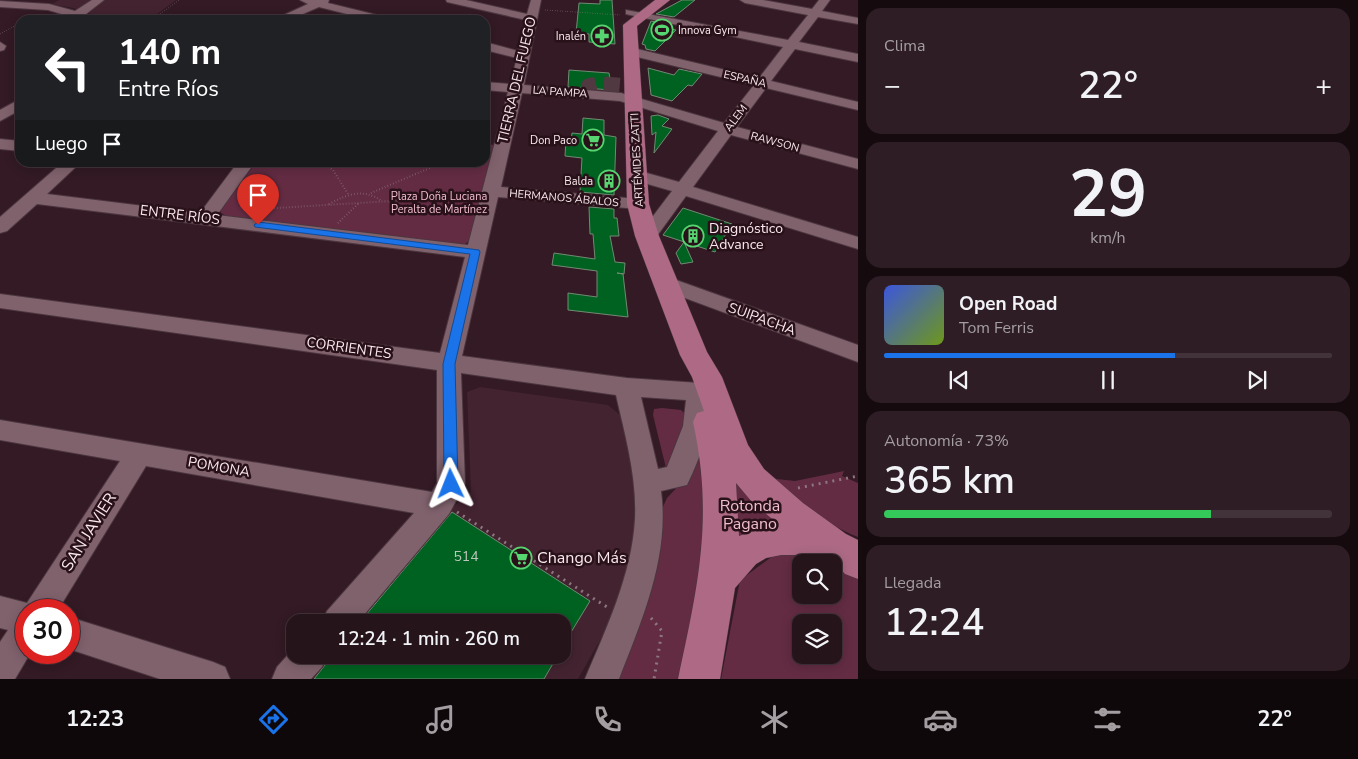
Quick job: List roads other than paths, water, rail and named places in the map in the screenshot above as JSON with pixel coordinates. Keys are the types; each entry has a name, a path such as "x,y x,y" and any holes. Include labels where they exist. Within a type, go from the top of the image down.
{"main road":[{"path":"632,14 663,0"},
{"name":"ARTÉMIDES ZATTI","path":"632,14 638,204 647,236 665,283 694,355 704,368 734,450 748,474 766,494 849,553"},
{"name":"ARTÉMIDES ZATTI","path":"694,355 692,366 714,441 719,478 723,540 718,579"},
{"path":"699,679 718,579 737,558 753,546 775,540 806,539 849,553"}],"street":[{"path":"78,14 99,0"},
{"path":"305,0 323,2 368,15"},
{"path":"451,0 534,9"},
{"path":"745,0 858,21"},
{"name":"ALEM","path":"647,236 825,0"},
{"path":"291,15 323,2"},
{"path":"0,4 49,7 81,15"},
{"name":"TIERRA DEL FUEGO","path":"345,614 440,502 451,484 449,364 488,200 494,139 516,89 534,9"},
{"path":"632,14 858,58"},
{"path":"490,47 524,56"},
{"name":"ESPAÑA","path":"633,52 858,106"},
{"name":"LA PAMPA","path":"490,86 621,97 634,102"},
{"name":"RAWSON","path":"634,102 858,164"},
{"path":"0,117 15,106"},
{"path":"0,144 15,146"},
{"path":"0,226 67,167"},
{"path":"205,218 244,167"},
{"path":"636,175 858,242"},
{"name":"ENTRE RÍOS","path":"33,198 475,252"},
{"name":"HERMANOS ÁBALOS","path":"488,200 638,204"},
{"path":"0,208 18,211"},
{"name":"SUIPACHA","path":"665,283 858,354"},
{"name":"CORRIENTES","path":"0,301 449,364 628,387 699,392"},
{"path":"602,679 629,613 648,532 647,482 628,387"},
{"path":"647,482 677,477 696,426 699,392"},
{"name":"POMONA","path":"0,430 440,502"},
{"name":"SAN JAVIER","path":"47,599 139,454"},
{"path":"0,612 15,616"},
{"path":"80,637 213,679"},
{"path":"0,672 15,648"},
{"path":"289,679 302,664"}],"tunnel":[{"path":"589,95 589,86 599,84 634,87"}],"place":[{"name":"Innova Gym","path":"662,30"},
{"name":"Inalén","path":"602,36"},
{"name":"Don Paco","path":"593,140"},
{"name":"Balda","path":"609,181"},
{"name":"Diagnóstico Advance","path":"693,236"},
{"name":"Chango Más","path":"521,558"}],"park label":[{"name":"Plaza Doña Luciana Peralta de Martínez","path":"439,202"},
{"name":"Rotonda Pagano","path":"750,515"}]}
